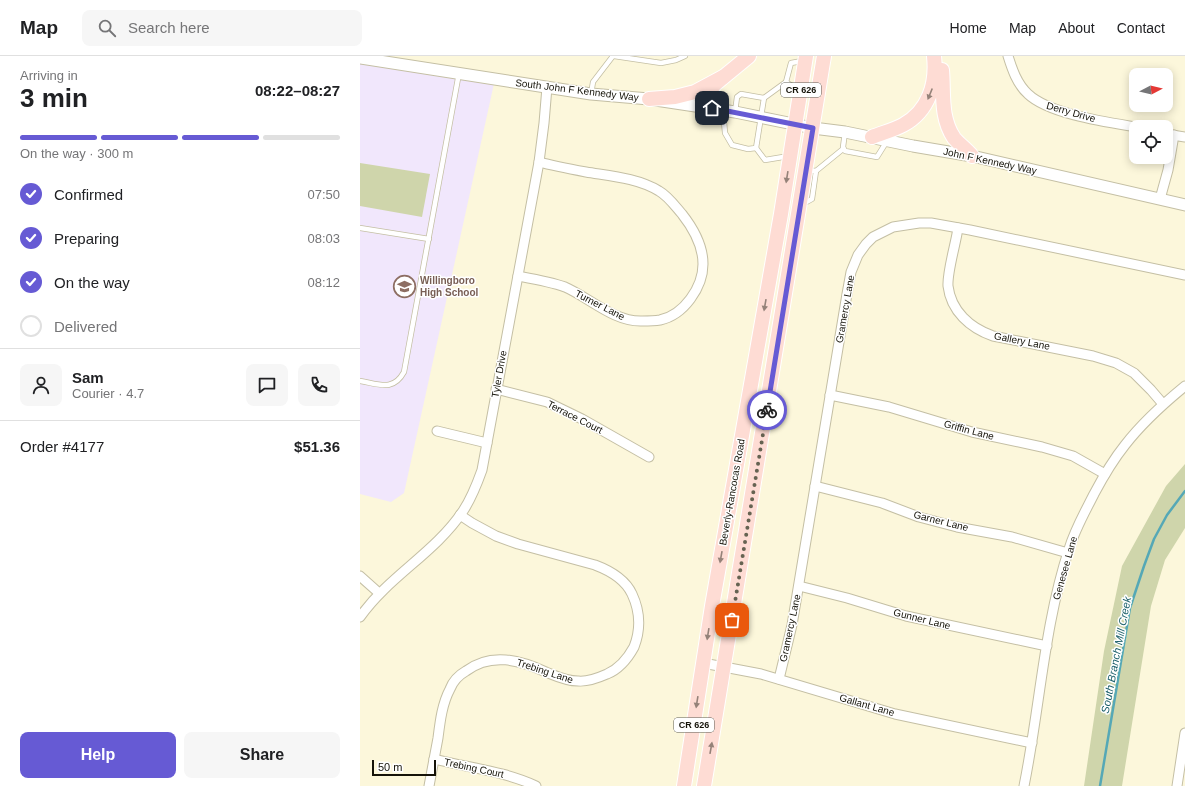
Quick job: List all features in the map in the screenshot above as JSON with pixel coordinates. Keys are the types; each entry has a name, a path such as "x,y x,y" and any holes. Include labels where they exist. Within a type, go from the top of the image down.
{"main road":[{"path":"702,107 710,91 723,77 749,56"},
{"path":"872,137 903,126 919,112 928,99 934,85 936,70 934,56"},
{"path":"940,56 943,81 942,97 948,126 955,138 972,156"},
{"name":"Beverly-Rancocas Road","path":"684,786 703,663 790,156 805,59"},
{"name":"Beverly-Rancocas Road","path":"704,786 800,205 811,171 813,128 825,59"},
{"path":"649,99 675,97 695,92 723,77"}],"street":[{"name":"Derry Drive","path":"1008,56 1014,74 1020,84 1027,93 1046,106 1068,113 1129,126"},
{"name":"South John F Kennedy Way","path":"360,58 591,94 649,99 722,110 794,124"},
{"name":"Tyler Drive","path":"360,617 379,593 434,545 454,523 470,498 482,470 539,162 547,87"},
{"name":"John F Kennedy Way","path":"794,124 972,156 1185,205"},
{"path":"1173,135 1185,137"},
{"name":"Turner Lane","path":"518,276 565,287 619,316 641,322 660,320 675,314 691,297 701,276 703,264 698,241 686,219 670,199 660,191 648,185 539,162"},
{"path":"1160,199 1168,164"},
{"name":"Gramercy Lane","path":"779,679 790,637 851,272 858,255 873,236 893,227 906,224 931,223 1185,275"},
{"name":"Gallery Lane","path":"958,228 949,272 948,285 953,303 964,320 982,332 993,336 1093,356 1116,363 1134,373 1163,404"},
{"name":"Genesee Lane","path":"1024,786 1057,592 1068,553 1080,521 1105,474 1124,446 1163,404 1185,386"},
{"name":"Terrace Court","path":"496,389 547,402 588,422 649,457"},
{"name":"Griffin Lane","path":"830,395 888,407 972,432 1042,447 1073,456 1105,474"},
{"path":"437,431 487,443"},
{"name":"Garner Lane","path":"815,486 882,503 925,519 957,527 1012,537 1068,553"},
{"name":"Trebing Lane","path":"429,786 439,726 448,695 456,679 466,671 476,664 487,660 499,659 522,663 566,680 589,680 605,675 619,666 633,649 639,627 639,615 632,593 617,576 607,569 518,544 496,536 460,515"},
{"path":"360,576 379,593"},
{"name":"Gunner Lane","path":"799,586 906,616 1047,646"},
{"name":"Gallant Lane","path":"703,663 725,666 779,679 882,710 1032,743"},
{"path":"1177,786 1185,733"},
{"name":"Trebing Court","path":"434,759 498,772 513,776 536,786"}],"lane":[{"path":"591,94 593,82 613,56 661,63 676,60 685,56"},
{"path":"790,156 765,160 756,148 764,98 786,82 791,63 805,59"},
{"path":"360,381 388,386 400,380 404,372 459,73"},
{"path":"786,82 800,92"},
{"path":"735,112 738,97 741,94 764,98"},
{"path":"722,110 725,133 732,145 748,149 756,148"},
{"path":"811,171 843,149 845,132"},
{"path":"843,149 844,151 877,157 888,141"},
{"path":"360,228 429,239"}],"shaded area":[{"name":"Willingboro High School","path":"360,58 495,79 404,493 391,502 360,494"}],"green space":[{"path":"360,163 430,174 422,217 360,206"},
{"path":"1185,464 1185,528 1165,560 1151,606 1122,786 1084,786 1104,651 1122,566 1166,486"}],"waterway":[{"name":"South Branch Mill Creek","path":"1100,786 1130,608 1154,539 1167,515 1185,491"}],"way so far":[{"path":"732,620 767,410"}],"place":[{"name":"Willingboro High School","path":"405,286"}],"route":[{"path":"712,108 813,128 767,410"}]}
